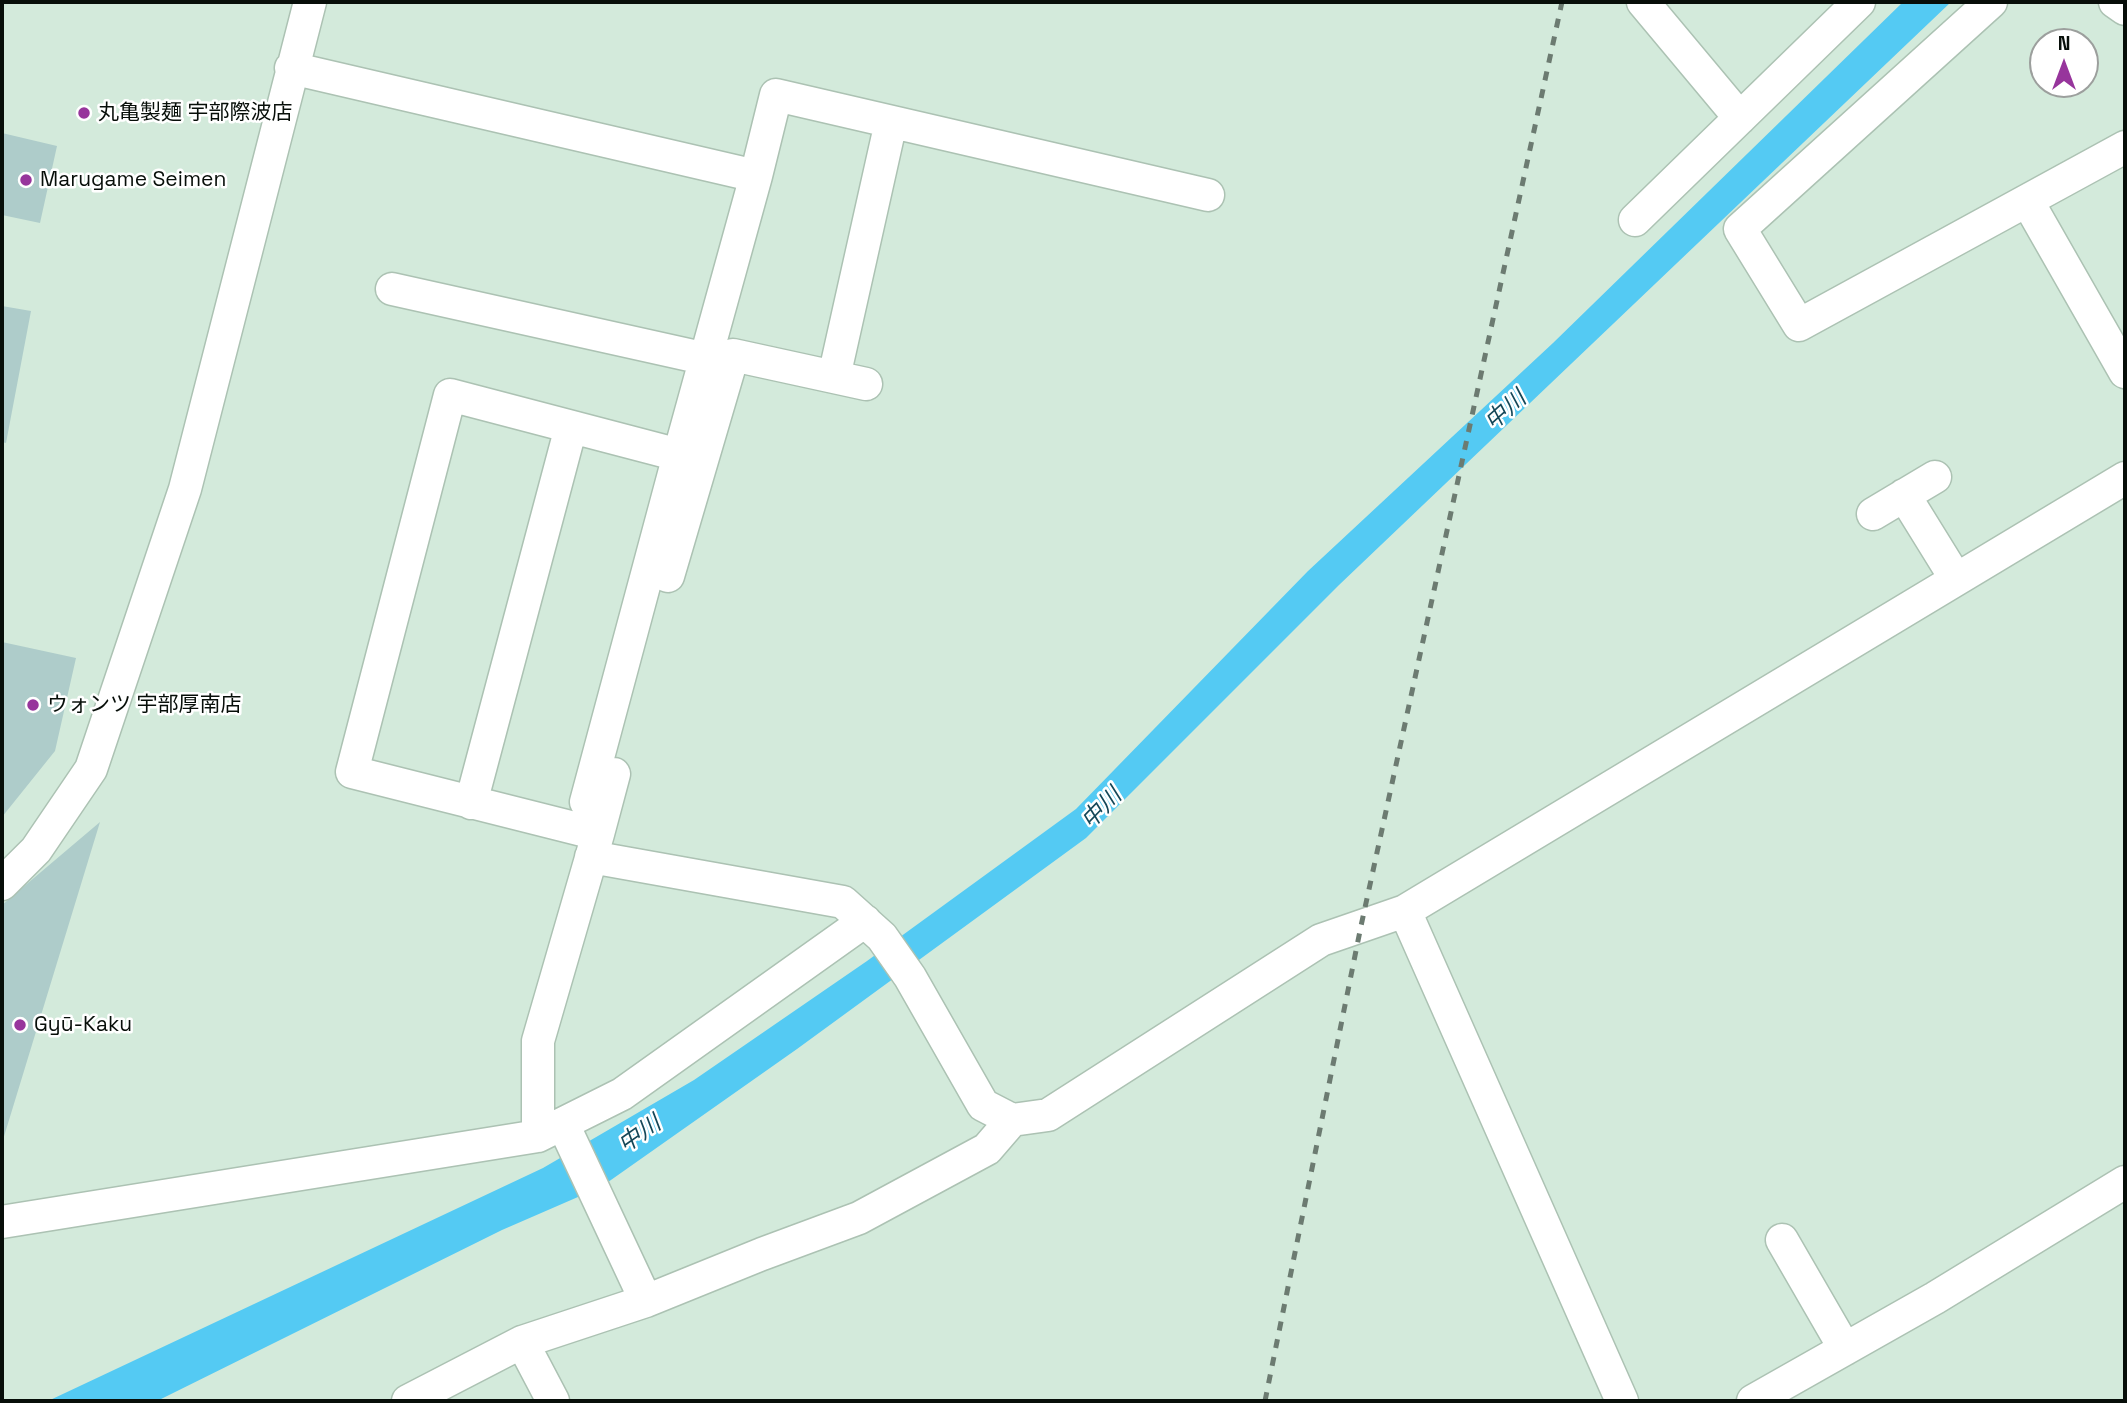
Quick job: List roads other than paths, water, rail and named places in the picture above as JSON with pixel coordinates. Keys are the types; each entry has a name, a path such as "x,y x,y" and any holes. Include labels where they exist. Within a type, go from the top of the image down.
{"street":[{"path":"2,884 36,850 91,769 185,489 310,2"},
{"path":"1643,2 1740,118"},
{"path":"1634,220 1859,2"},
{"path":"1991,2 1740,229 1799,325 2125,147"},
{"path":"2115,2 2125,9"},
{"path":"292,68 757,176"},
{"path":"586,802 757,176 776,95 1208,195"},
{"path":"834,377 891,122"},
{"path":"2028,202 2125,372"},
{"path":"392,289 707,359"},
{"path":"646,1301 600,1202 556,1131 538,1041 595,846 638,679 733,355 866,384"},
{"path":"679,454 450,395 352,772 471,803 595,846 843,902 874,929 911,977 983,1105 1012,1120 1048,1115 1321,940 1405,911 2125,478"},
{"path":"471,803 571,427"},
{"path":"1874,514 1935,477"},
{"path":"1904,495 1956,579"},
{"path":"1405,911 1622,1401"},
{"path":"2,1222 556,1131 622,1094 874,929"},
{"path":"408,1401 522,1342 646,1301 859,1218 987,1149 1012,1120"},
{"path":"1753,1401 1935,1298 2125,1182"},
{"path":"1782,1240 1845,1349"},
{"path":"522,1342 552,1401"}],"water":[{"name":"中川","path":"1903,2 1951,2 1339,585 1086,838 797,1049 601,1187 502,1230 157,1401 48,1401 543,1168 694,1080 867,961 1076,809 1308,571 1553,343"}],"railway":[{"path":"1265,1401 1361,926 1562,2"}],"place":[{"name":"丸亀製麺 宇部際波店","path":"84,113"},
{"name":"Marugame Seimen","path":"26,180"},
{"name":"ウォンツ 宇部厚南店","path":"33,705"},
{"name":"Gyū-Kaku","path":"20,1025"}]}
